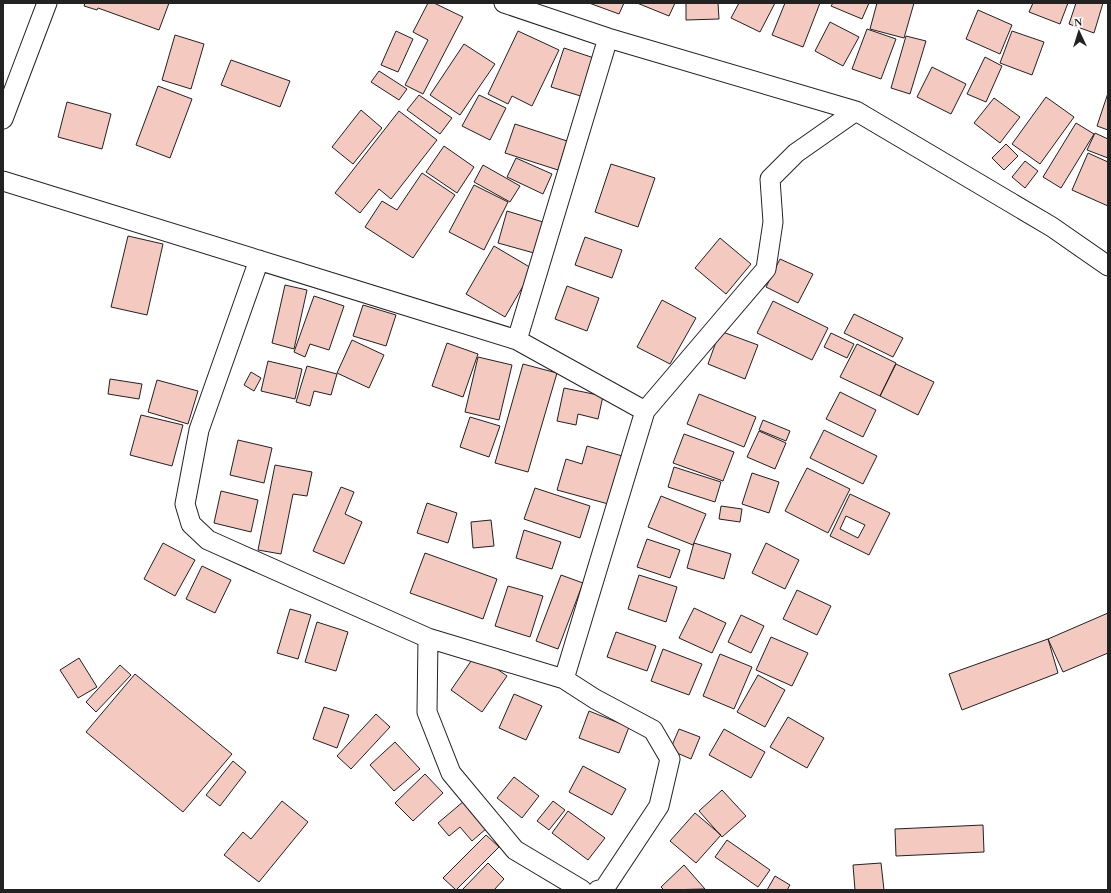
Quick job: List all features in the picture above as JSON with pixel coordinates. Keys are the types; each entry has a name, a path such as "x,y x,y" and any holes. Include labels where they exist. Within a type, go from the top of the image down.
{"street":[{"path":"3,119 48,3"},
{"path":"504,3 608,38 856,111 1052,227 1108,266"},
{"path":"517,340 608,38"},
{"path":"564,679 645,411 766,269 773,222 770,179 796,153 856,111"},
{"path":"3,181 517,340 645,411"},
{"path":"259,260 199,430 185,504 191,524 208,540 428,638 564,679 595,699 653,730 670,759 659,806 604,889 598,890"},
{"path":"428,638 428,712 451,773 515,850 582,890"}],"building":[{"path":"85,3 169,3 159,30 98,8 97,10 84,6"},
{"path":"428,3 434,3 463,17 423,94 405,85 428,40 413,32"},
{"path":"589,3 624,3 619,14"},
{"path":"637,3 675,3 669,16"},
{"path":"686,3 718,3 719,19 686,20"},
{"path":"739,3 775,3 760,32 731,18"},
{"path":"785,3 820,3 803,47 772,35"},
{"path":"833,3 869,3 862,19 831,6"},
{"path":"877,3 914,3 904,38 870,29"},
{"path":"1033,3 1068,3 1060,24 1029,12"},
{"path":"1076,3 1103,3 1094,33 1069,24"},
{"path":"978,10 1012,25 1000,54 966,39"},
{"path":"830,22 859,37 843,66 815,51"},
{"path":"867,29 896,39 881,79 852,69"},
{"path":"396,31 413,39 398,72 381,65"},
{"path":"518,31 559,50 532,106 512,96 508,104 488,94"},
{"path":"1012,31 1044,42 1032,75 1000,63"},
{"path":"175,35 204,44 191,89 162,80"},
{"path":"906,36 926,41 910,94 891,88"},
{"path":"464,44 495,64 460,115 430,95"},
{"path":"564,48 597,59 584,97 551,87"},
{"path":"985,57 1002,66 986,102 967,94"},
{"path":"231,60 290,81 280,107 221,85"},
{"path":"932,67 966,84 951,114 917,97"},
{"path":"379,71 407,89 399,100 371,82"},
{"path":"158,86 192,99 170,158 136,145"},
{"path":"1108,93 1108,130 1097,126"},
{"path":"419,95 452,118 440,134 407,110"},
{"path":"479,95 506,108 490,140 462,126"},
{"path":"1046,97 1074,117 1040,164 1012,144"},
{"path":"994,98 1020,117 1000,143 974,123"},
{"path":"67,102 111,114 102,149 58,137"},
{"path":"361,110 382,128 353,164 332,147"},
{"path":"399,111 437,140 391,199 379,189 360,213 335,193"},
{"path":"1076,123 1094,134 1061,188 1043,177"},
{"path":"515,124 567,141 558,170 505,153"},
{"path":"1095,133 1108,139 1108,158 1087,150"},
{"path":"1006,144 1018,156 1004,170 992,158"},
{"path":"444,146 474,167 457,193 426,172"},
{"path":"1088,153 1108,162 1108,206 1072,190"},
{"path":"516,158 552,174 543,194 507,177"},
{"path":"1025,161 1038,171 1025,188 1012,177"},
{"path":"611,164 655,178 638,227 595,212"},
{"path":"483,165 520,186 510,202 474,182"},
{"path":"422,173 455,195 413,258 365,227 382,201 397,210"},
{"path":"474,185 508,202 484,250 449,232"},
{"path":"507,211 543,222 534,253 498,243"},
{"path":"128,236 163,244 147,315 111,307"},
{"path":"585,237 622,250 612,278 575,265"},
{"path":"720,238 751,264 726,294 695,268"},
{"path":"494,246 533,269 505,317 466,294"},
{"path":"780,259 813,274 798,303 766,287"},
{"path":"285,285 307,290 294,349 272,343"},
{"path":"567,286 599,298 587,331 555,319"},
{"path":"314,296 344,306 329,350 310,344 305,357 294,352"},
{"path":"662,300 696,318 670,364 637,347"},
{"path":"773,301 828,328 812,360 757,333"},
{"path":"363,305 396,315 386,346 353,336"},
{"path":"854,314 903,338 893,357 844,333"},
{"path":"720,331 758,345 745,379 708,364"},
{"path":"831,333 854,344 847,358 824,347"},
{"path":"352,340 384,355 369,388 337,373"},
{"path":"447,343 478,354 463,397 432,386"},
{"path":"857,344 896,363 880,396 840,377"},
{"path":"478,357 512,365 499,420 465,412"},
{"path":"268,361 302,369 295,399 261,391"},
{"path":"523,364 557,373 528,472 495,463"},
{"path":"896,364 934,382 918,415 880,396"},
{"path":"307,366 337,374 331,395 314,391 310,406 296,402"},
{"path":"251,372 261,378 254,391 244,385"},
{"path":"110,379 142,384 139,399 108,394"},
{"path":"157,380 198,391 188,424 148,412"},
{"path":"564,388 603,396 598,419 578,414 576,425 557,421"},
{"path":"840,392 876,410 863,437 826,419"},
{"path":"699,394 756,417 744,447 687,424"},
{"path":"141,415 183,425 172,466 130,455"},
{"path":"470,417 500,426 489,457 460,447"},
{"path":"763,420 790,431 786,441 759,430"},
{"path":"824,430 877,456 863,484 810,458"},
{"path":"759,431 786,443 775,469 747,457"},
{"path":"684,434 734,452 723,481 673,463"},
{"path":"238,440 272,448 264,483 230,475"},
{"path":"587,446 626,457 612,505 557,490 566,459 582,464"},
{"path":"275,465 312,472 307,496 293,494 281,554 258,550"},
{"path":"674,467 721,482 715,502 668,487"},
{"path":"807,468 850,489 828,533 785,511"},
{"path":"752,473 779,482 769,513 742,504"},
{"path":"341,487 354,492 345,514 362,522 344,564 313,551"},
{"path":"535,488 590,506 580,538 524,519"},
{"path":"221,491 258,500 251,532 214,523"},
{"path":"850,494 890,513 869,555 830,536","holes":["846,516 865,525 858,538 840,529"]},
{"path":"661,496 706,514 693,545 648,527"},
{"path":"427,503 457,513 448,543 417,533"},
{"path":"721,506 742,509 740,522 719,519"},
{"path":"491,520 494,546 473,548 471,522"},
{"path":"524,530 561,542 552,569 516,558"},
{"path":"647,539 680,550 670,578 637,567"},
{"path":"163,543 195,560 175,596 144,579"},
{"path":"694,543 731,554 724,579 687,568"},
{"path":"766,543 799,560 785,589 752,573"},
{"path":"425,553 497,579 483,619 410,593"},
{"path":"202,566 231,580 215,613 186,599"},
{"path":"561,575 583,583 558,649 536,641"},
{"path":"639,575 677,587 666,622 628,609"},
{"path":"508,586 543,596 530,637 495,626"},
{"path":"797,590 831,606 817,635 783,619"},
{"path":"694,608 726,623 712,653 679,638"},
{"path":"290,609 311,615 298,659 277,653"},
{"path":"1108,613 1108,653 1063,672 1048,639"},
{"path":"741,615 764,626 751,653 728,642"},
{"path":"317,622 348,632 336,671 305,662"},
{"path":"616,632 656,646 647,671 607,657"},
{"path":"771,637 808,653 792,686 756,670"},
{"path":"1048,639 1058,673 962,710 949,674"},
{"path":"663,649 702,664 689,695 651,681"},
{"path":"476,654 507,676 482,712 451,690"},
{"path":"720,654 752,667 734,709 703,696"},
{"path":"79,658 97,687 78,698 60,670"},
{"path":"120,665 131,675 96,712 86,702"},
{"path":"135,674 232,754 183,812 86,732"},
{"path":"758,675 785,690 765,727 737,712"},
{"path":"514,694 542,706 526,740 499,728"},
{"path":"324,707 349,715 337,748 313,739"},
{"path":"589,711 629,727 619,753 579,738"},
{"path":"376,714 390,727 351,769 337,756"},
{"path":"788,717 824,738 807,768 770,747"},
{"path":"679,729 700,737 691,759 670,750"},
{"path":"724,729 765,752 751,778 709,755"},
{"path":"395,742 420,769 394,791 370,765"},
{"path":"233,761 246,772 220,806 206,795"},
{"path":"583,766 626,789 612,815 569,792"},
{"path":"425,774 443,793 413,821 395,803"},
{"path":"514,777 539,796 522,818 497,798"},
{"path":"722,790 746,816 722,837 699,811"},
{"path":"282,801 308,822 259,882 224,855 243,832 251,839"},
{"path":"464,801 487,828 472,841 460,827 449,836 438,823"},
{"path":"553,801 565,810 549,830 537,821"},
{"path":"568,811 605,838 588,860 552,833"},
{"path":"695,813 721,835 696,863 670,841"},
{"path":"983,825 984,852 896,856 895,829"},
{"path":"486,835 499,847 456,890 443,878"},
{"path":"727,840 770,870 758,887 715,857"},
{"path":"488,863 504,879 494,890 462,890"},
{"path":"881,863 884,890 855,890 853,865"},
{"path":"684,865 705,889 664,890 661,887"},
{"path":"775,876 790,885 787,890 767,890"}]}
